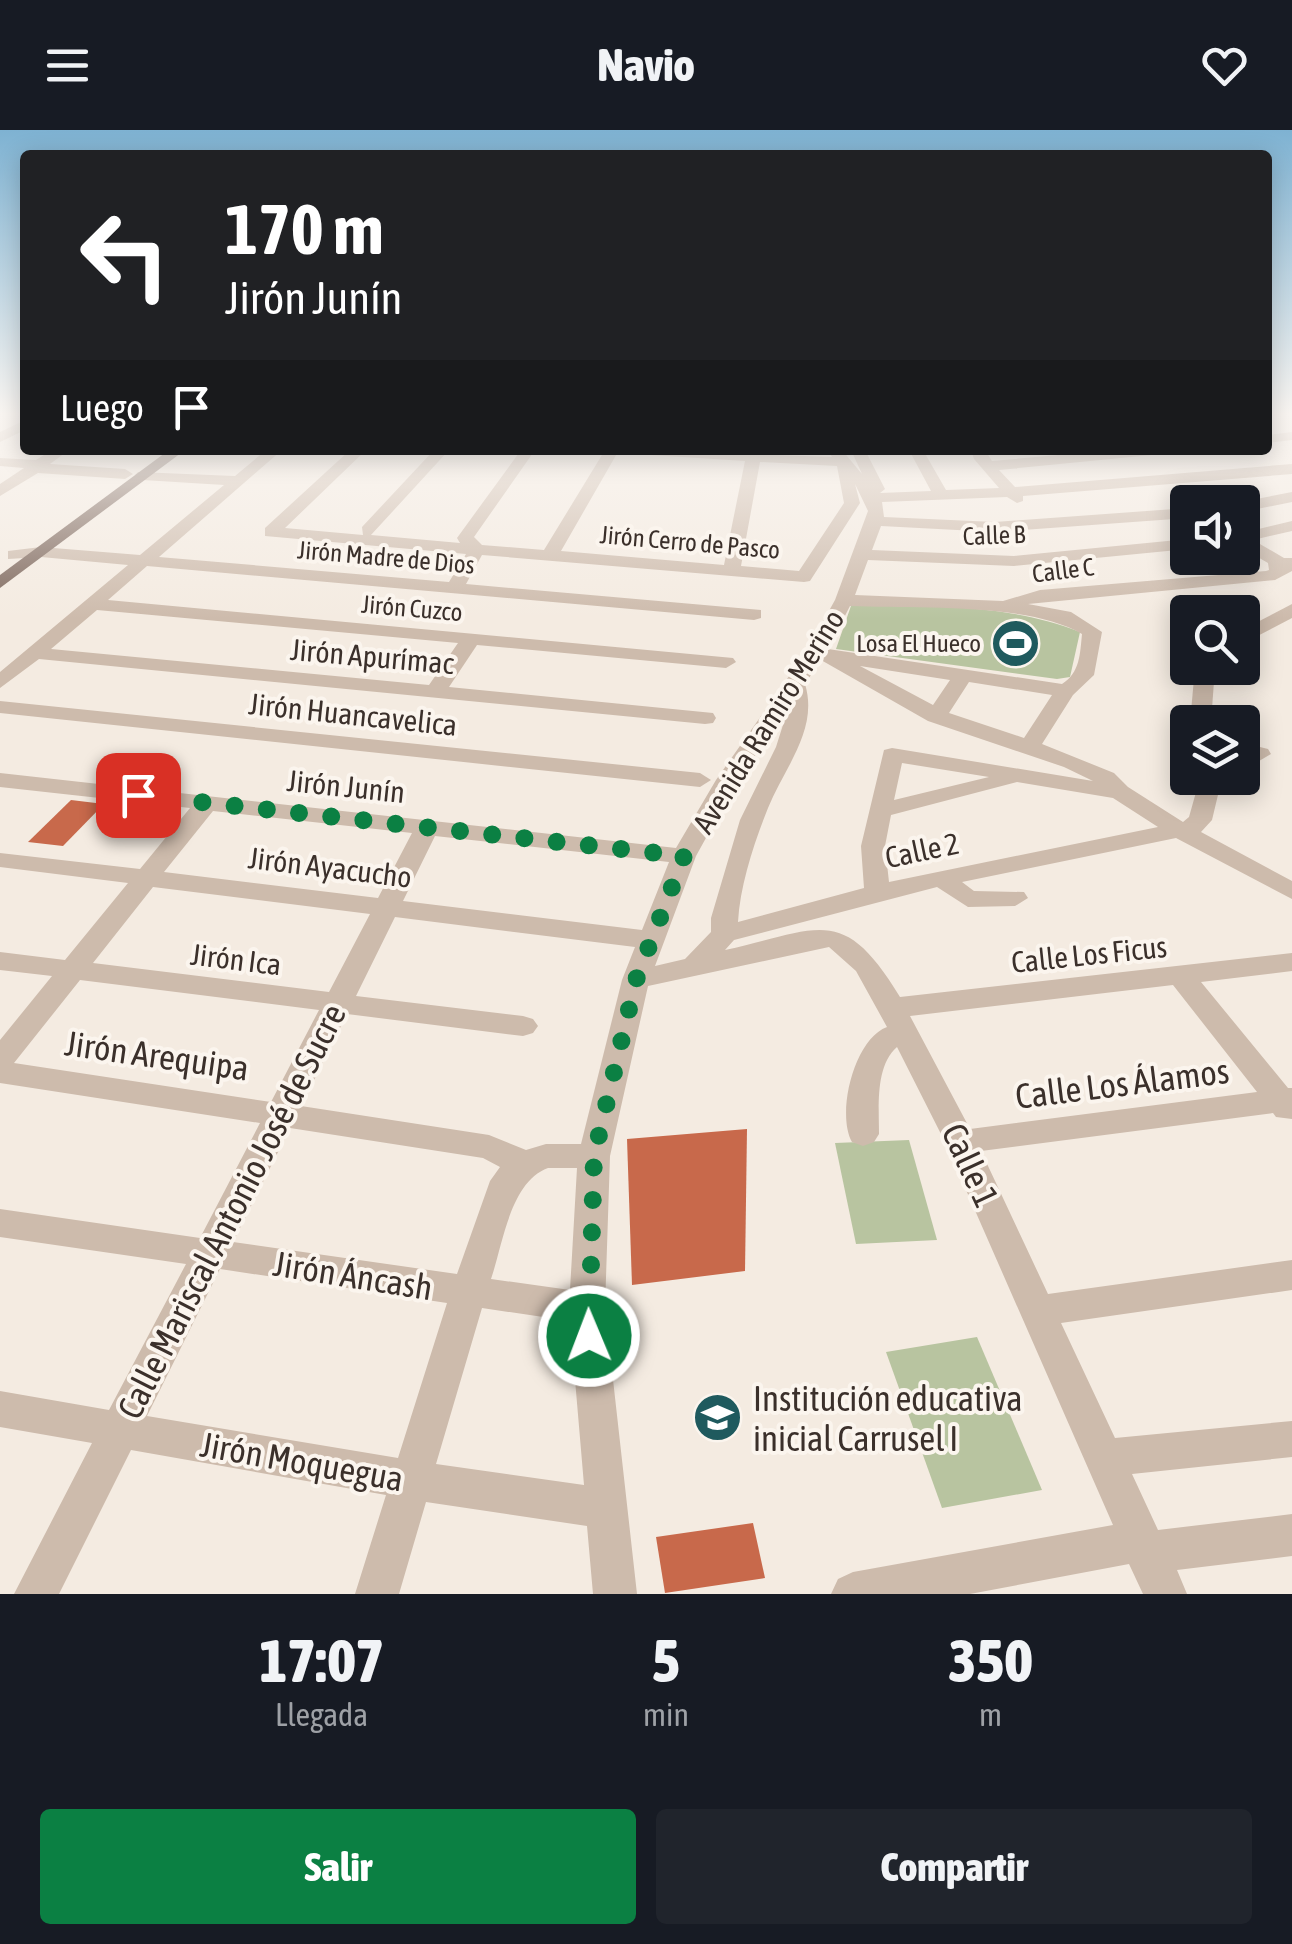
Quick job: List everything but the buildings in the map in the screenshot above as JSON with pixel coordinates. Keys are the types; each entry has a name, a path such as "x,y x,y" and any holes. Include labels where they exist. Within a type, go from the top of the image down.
{"main road":[{"path":"7,560 123,482"},
{"path":"0,583 125,482"}],"street":[{"path":"4,676 236,482"},
{"path":"275,528 324,482"},
{"path":"368,531 412,482"},
{"path":"454,588 471,543 508,482"},
{"path":"553,550 593,482"},
{"path":"732,570 748,482"},
{"name":"Jirón Cerro de Pasco","path":"275,528 553,550 806,577 852,503 849,482"},
{"path":"860,482 874,505 995,527 1170,514"},
{"path":"934,482 941,495"},
{"path":"1002,482 1015,498"},
{"path":"1040,595 1014,561 995,527 992,511 1015,498 1165,482"},
{"path":"874,505 941,495 1015,498 1170,491"},
{"path":"1260,504 1292,498"},
{"name":"Avenida Ramiro Merino","path":"615,1594 587,1308 594,1156 636,980 684,856 727,780 821,654 862,555 874,505"},
{"path":"1260,534 1292,526"},
{"name":"Jirón Cerro de Pasco","path":"275,528 368,531 471,543"},
{"name":"Calle B","path":"862,555 1014,561 1170,546"},
{"path":"1260,549 1287,565"},
{"name":"Jirón Madre de Dios","path":"7,560 41,552 754,614"},
{"name":"Calle C","path":"844,600 1004,606 1040,595 1269,576 1287,565"},
{"name":"Jirón Cuzco","path":"93,604 726,662"},
{"path":"821,654 1065,691 1079,686 1092,632 1064,616 1004,606"},
{"path":"1260,628 1292,610"},
{"path":"435,692 471,639"},
{"name":"Jirón Apurímac","path":"34,653 704,718"},
{"path":"821,654 936,716 1106,778 1120,792 1178,829 1292,892"},
{"path":"936,716 964,674"},
{"path":"695,966 725,934 724,918 752,820 792,735 800,703 795,685"},
{"path":"1029,747 1065,691"},
{"name":"Jirón Huancavelica","path":"0,708 700,780"},
{"path":"877,892 873,846 892,755 1120,792"},
{"path":"881,810 1020,777"},
{"name":"Jirón Junín","path":"0,780 684,856"},
{"path":"1178,829 1200,820 1207,795"},
{"path":"0,1060 207,803"},
{"name":"Calle Mariscal Antonio José de Sucre","path":"36,1594 427,828"},
{"name":"Calle 2","path":"725,934 877,892 1178,829"},
{"name":"Jirón Ayacucho","path":"0,860 652,940"},
{"path":"942,878 968,899 1014,898"},
{"name":"Calle 1","path":"636,980 830,938 843,942 868,966 961,1142 1165,1594"},
{"name":"Jirón Ica","path":"0,961 523,1026"},
{"name":"Calle Los Ficus","path":"898,1020 1292,962"},
{"path":"1181,976 1288,1105"},
{"path":"864,1134 864,1088 880,1042 891,1034 898,1020"},
{"name":"Jirón Arequipa","path":"0,1072 489,1147 524,1164"},
{"name":"Calle Los Álamos","path":"961,1142 1288,1105"},
{"path":"376,1594 468,1294 507,1181 524,1164 546,1156 594,1156"},
{"name":"Jirón Áncash","path":"0,1223 468,1294 587,1308"},
{"path":"1038,1311 1292,1275"},
{"name":"Jirón Moquegua","path":"0,1409 411,1480 604,1508"},
{"path":"1103,1458 1292,1439"},
{"path":"853,1594 1144,1547 1292,1535"}],"green space":[{"path":"852,603 997,611 1080,632 1070,677 1057,679 836,649"},
{"path":"909,1140 937,1240 856,1244 835,1143"},
{"path":"977,1337 1042,1490 942,1508 886,1352"}],"place":[{"name":"Losa El Hueco","path":"1016,643"},
{"name":"Institución educativa inicial Carrusel I","path":"718,1418"}],"route":[{"path":"138,795 684,856 636,980 594,1156 589,1336"}]}
